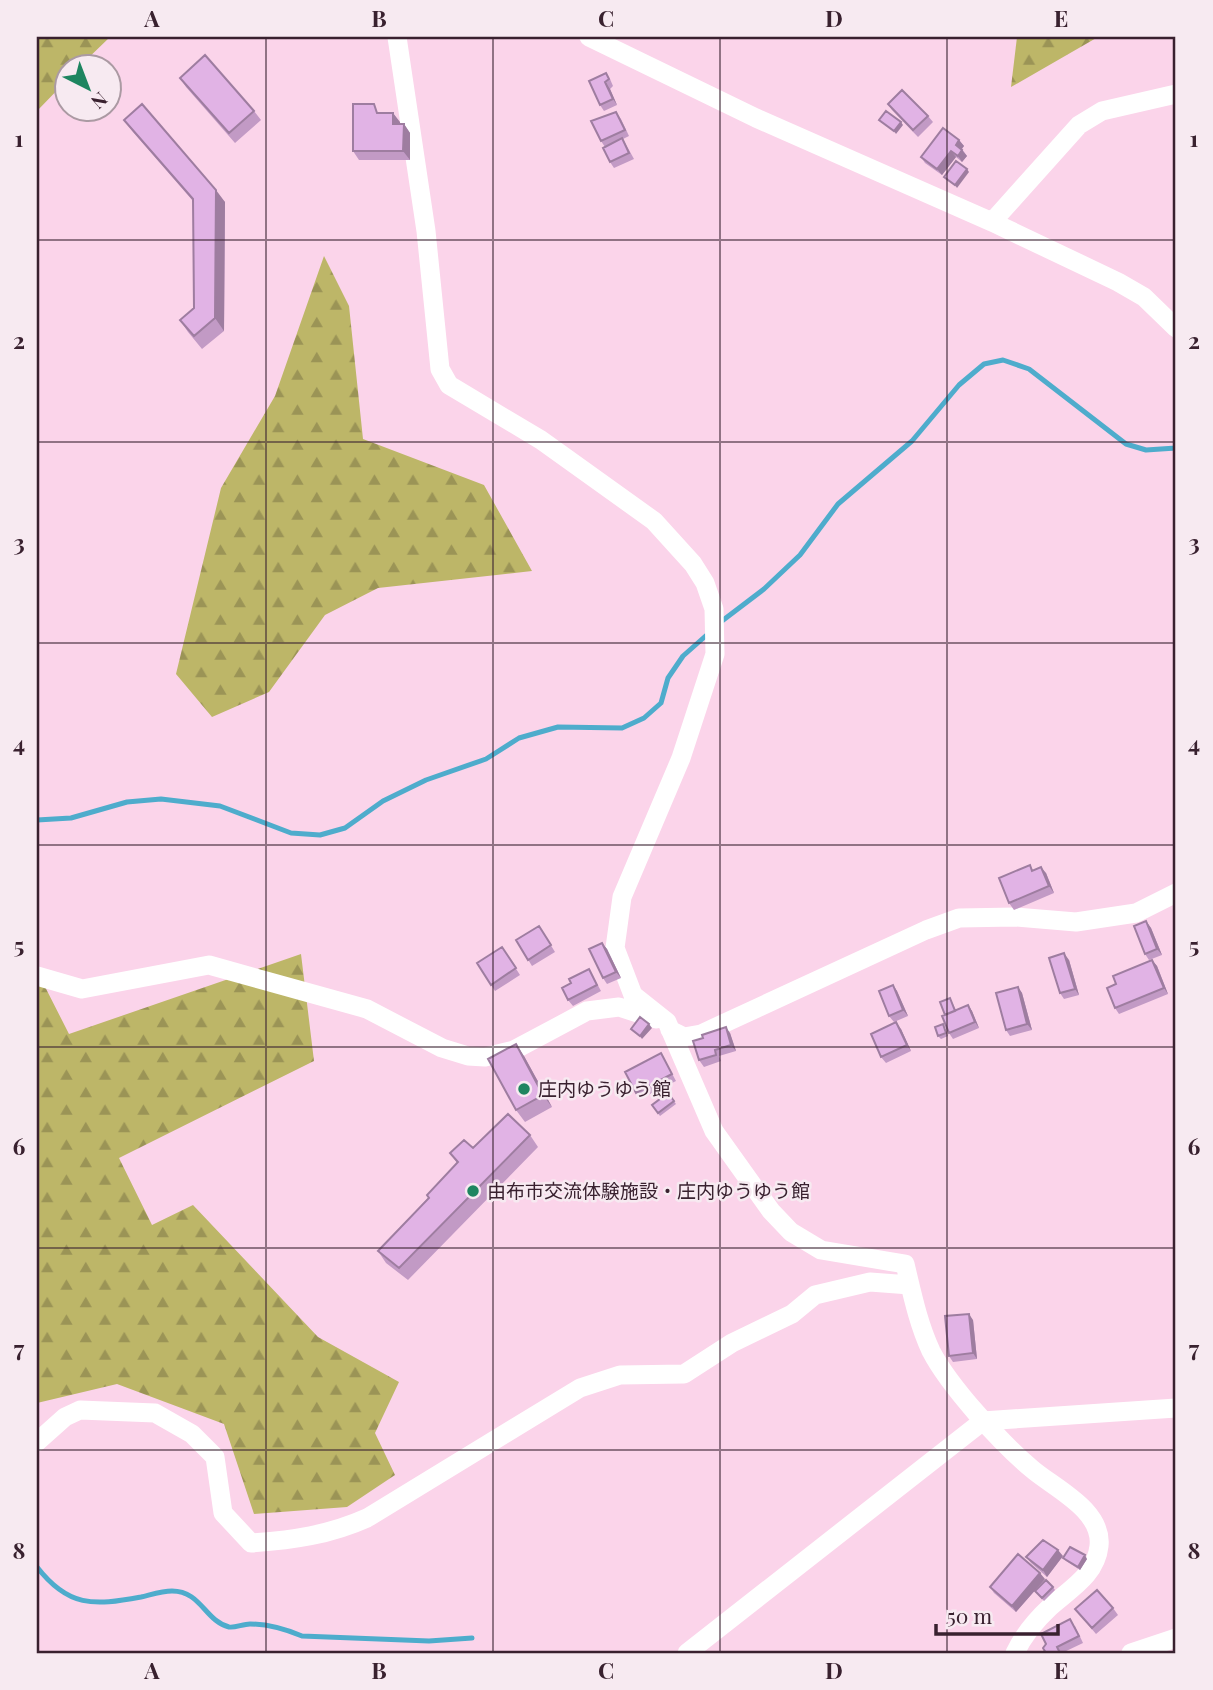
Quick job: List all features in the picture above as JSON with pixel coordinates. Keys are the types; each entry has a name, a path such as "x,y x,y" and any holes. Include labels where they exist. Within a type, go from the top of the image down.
{"street":[{"path":"397,37 426,231 440,369 449,385 541,440 654,521 693,564 705,583 714,609 715,654 681,758 622,897 615,948 633,995 684,1037 701,1034 926,930 959,918 1015,917 1076,922 1136,913 1176,893"},
{"path":"589,37 756,118 992,222 1118,282 1144,297 1176,328"},
{"path":"992,222 1079,125 1102,111 1176,94"},
{"path":"37,975 82,989 209,965 367,1009 442,1048 468,1056 485,1057 514,1050 587,1011 619,1007 669,1026 714,1130 771,1211 791,1232 821,1250 905,1264 918,1319 932,1353 983,1421 1031,1469 1079,1504 1096,1527 1099,1545 1091,1569 1049,1608 1022,1638 1015,1653"},
{"path":"37,1442 65,1417 80,1410 155,1413 192,1434 215,1457 223,1513 251,1543 301,1539 338,1531 367,1518 580,1388 620,1375 684,1374 732,1343 792,1314 815,1295 870,1282 910,1285"},
{"path":"687,1653 983,1421 1176,1408"},
{"path":"1131,1653 1176,1638"}],"green space":[{"path":"37,37 110,37 94,52 52,52 52,95 37,111"},
{"path":"1017,37 1098,37 1011,87"},
{"path":"324,256 349,306 363,439 484,485 532,571 378,588 325,615 269,692 212,717 176,674 221,488 275,396"},
{"path":"301,954 314,1061 119,1158 152,1225 193,1205 318,1337 399,1382 375,1433 395,1475 347,1507 254,1514 224,1424 117,1384 37,1403 37,971 69,1034"}],"building":[{"path":"205,55 254,111 229,133 180,78"},
{"path":"606,73 609,79 605,82 613,99 600,105 589,81"},
{"path":"902,90 928,116 913,130 888,104"},
{"path":"142,104 216,190 215,318 194,336 180,320 194,308 193,199 124,120"},
{"path":"353,104 374,104 377,113 393,113 393,124 404,124 403,151 353,151"},
{"path":"886,111 901,122 894,131 879,120"},
{"path":"616,112 625,130 601,141 591,121"},
{"path":"943,128 959,140 956,145 962,150 958,156 951,151 937,169 921,157"},
{"path":"622,138 629,153 610,162 603,148"},
{"path":"956,161 967,169 955,185 944,177"},
{"path":"1030,865 1032,871 1041,867 1049,886 1009,903 999,878"},
{"path":"1146,921 1157,949 1145,954 1134,926"},
{"path":"539,926 551,945 528,960 516,940"},
{"path":"602,943 616,972 603,978 589,949"},
{"path":"502,947 516,968 491,985 477,963"},
{"path":"1064,953 1075,989 1060,993 1049,958"},
{"path":"1152,960 1164,988 1115,1008 1107,988 1116,984 1113,976"},
{"path":"589,969 597,985 568,1000 562,988 571,983 569,979"},
{"path":"893,985 903,1010 889,1016 879,991"},
{"path":"1018,987 1027,1024 1006,1030 996,993"},
{"path":"950,998 955,1011 945,1015 940,1002"},
{"path":"968,1005 975,1022 949,1033 942,1016"},
{"path":"640,1017 649,1024 640,1036 631,1029"},
{"path":"896,1022 907,1045 881,1057 871,1034"},
{"path":"943,1024 946,1033 938,1036 935,1027"},
{"path":"726,1027 731,1045 715,1050 716,1055 699,1060 693,1041"},
{"name":"庄内ゆうゆう館","path":"516,1044 543,1095 516,1110 488,1059"},
{"path":"661,1053 672,1074 636,1093 625,1072"},
{"path":"668,1093 674,1101 658,1113 652,1105"},
{"path":"508,1114 530,1135 399,1268 378,1251 429,1198 427,1195 458,1162 450,1153 464,1140 473,1148"},
{"path":"969,1314 973,1353 949,1356 945,1316"},
{"path":"1043,1540 1058,1550 1043,1570 1026,1557"},
{"path":"1070,1547 1085,1555 1078,1567 1063,1558"},
{"path":"1018,1554 1040,1573 1012,1606 990,1587"},
{"path":"1046,1580 1053,1587 1042,1598 1035,1591"},
{"path":"1097,1590 1113,1608 1092,1628 1075,1609"},
{"path":"1070,1619 1079,1636 1057,1647 1060,1653 1046,1653 1043,1648 1046,1644 1041,1634"}],"waterway":[{"path":"718,624 764,589 800,555 838,504 912,441 959,385 984,364 1003,360 1029,369 1126,444 1146,450 1176,448"},
{"path":"37,820 71,818 127,802 161,799 220,806 291,833 320,835 345,828 383,801 426,780 486,759 519,738 558,727 622,728 644,718 661,703 668,678 683,656 709,633"},
{"path":"37,1567 60,1590 83,1600 109,1602 164,1592 182,1592 196,1601 214,1619 229,1627 263,1625 302,1636 429,1641 472,1638"}],"place":[{"name":"庄内ゆうゆう館","path":"524,1089"},
{"name":"由布市交流体験施設・庄内ゆうゆう館","path":"473,1191"}]}
